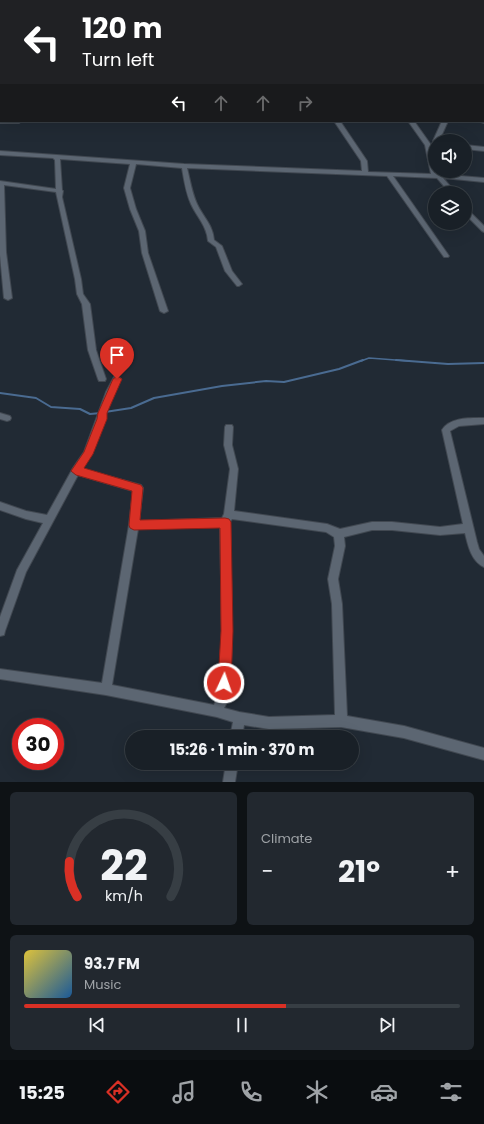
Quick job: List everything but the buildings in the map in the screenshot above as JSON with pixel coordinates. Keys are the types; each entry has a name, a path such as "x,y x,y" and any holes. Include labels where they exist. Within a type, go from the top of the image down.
{"street":[{"path":"338,122 364,161 364,174"},
{"path":"412,122 428,145"},
{"path":"439,134 445,122"},
{"path":"472,148 484,149"},
{"path":"0,153 184,166 428,176"},
{"path":"55,158 58,160 59,197 78,279 80,294 86,304 92,350 102,380"},
{"path":"133,163 127,188 133,209 142,230 145,253 164,311"},
{"path":"184,166 192,200 196,209 210,228 212,241 219,246 225,266 232,278 239,284"},
{"path":"389,174 421,221 428,227 446,256"},
{"path":"439,178 446,186"},
{"path":"460,178 484,180"},
{"path":"8,298 0,183 60,191"},
{"path":"472,216 484,230"},
{"path":"477,220 484,222"},
{"path":"0,631 22,570 48,520 76,471 88,454 102,419 102,413 117,379"},
{"path":"484,421 450,425 446,430 474,548 478,556 484,562"},
{"path":"217,711 224,696 227,638 227,518 234,469 228,445 229,427"},
{"path":"76,471 138,488 134,525 106,689"},
{"path":"0,506 26,515 48,520"},
{"path":"134,525 227,518 327,528 338,534 372,526 392,526 440,531 469,528"},
{"path":"338,534 340,546 333,579 337,604 341,721"},
{"path":"0,674 106,689 217,711 239,718 268,723 341,721 404,732 484,754"},
{"path":"237,730 239,718"},
{"path":"229,782 231,770"}],"waterway":[{"path":"361,361 369,358 409,361"},
{"path":"105,412 131,408 154,398 222,386 266,381 284,382 339,369 363,360"},
{"path":"396,360 409,361"},
{"path":"409,361 448,364 484,363"},
{"path":"0,393 36,398 51,407 80,409 90,414 101,413"}],"route":[{"path":"117,379 110,392 102,413 102,419 88,454 76,471 138,488 134,525 225,522 227,631 224,683"}]}
